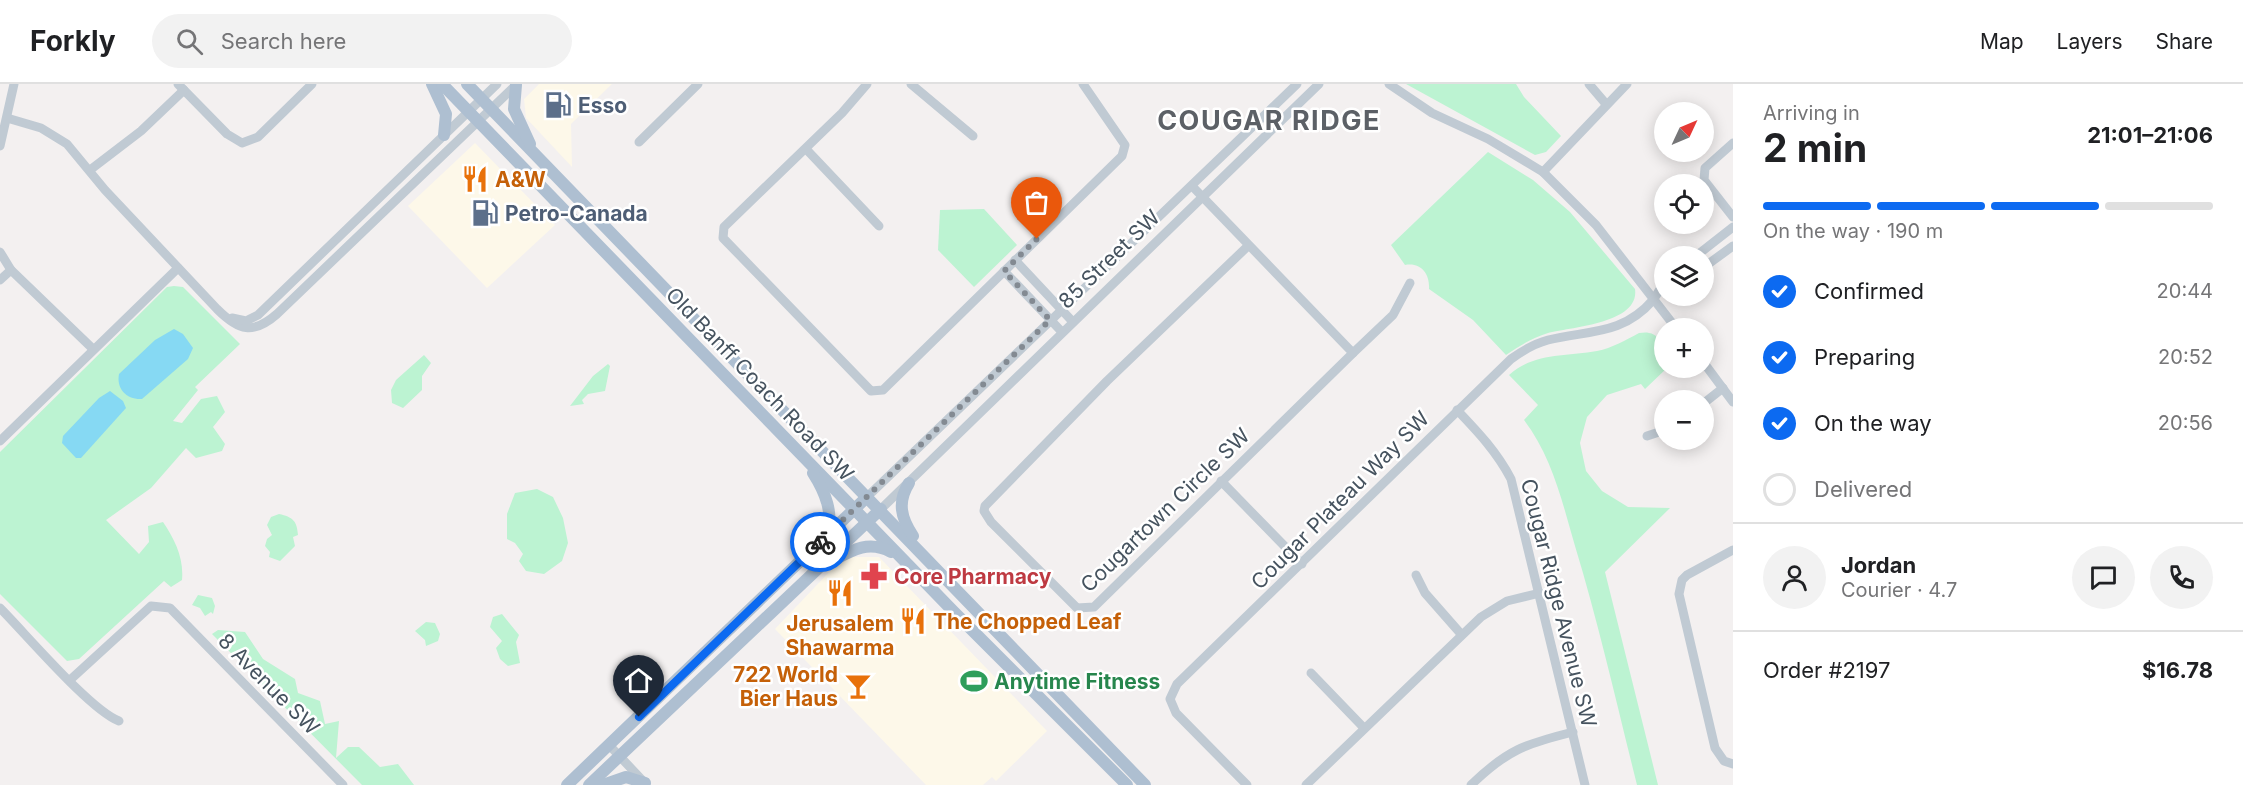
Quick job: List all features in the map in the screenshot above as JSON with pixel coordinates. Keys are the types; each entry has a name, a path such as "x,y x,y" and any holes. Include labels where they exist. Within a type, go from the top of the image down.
{"main road":[{"path":"432,84 446,114 444,135"},
{"name":"Old Banff Coach Road SW","path":"442,84 902,559 1127,785"},
{"name":"Old Banff Coach Road SW","path":"467,84 881,509 1145,785"},
{"path":"517,84 514,109 536,156"},
{"path":"796,448 816,478 828,505 829,524 819,543"},
{"path":"909,483 902,495 901,513 909,529 938,571"},
{"name":"85 Street SW","path":"567,785 868,496"},
{"name":"85 Street SW","path":"589,785 881,509"},
{"path":"816,571 868,546 880,547 902,559"},
{"path":"603,785 626,777 646,784"}],"street":[{"path":"0,147 14,84"},
{"path":"90,170 141,131 181,87 226,134 242,143 258,137 312,84"},
{"path":"243,325 256,317 496,84"},
{"path":"7,118 28,122 67,144 217,309 243,325 258,327 269,320 517,84"},
{"path":"639,142 698,84"},
{"path":"867,84 806,149 724,227 723,238 871,391 883,390 1122,156 1125,145 1083,84"},
{"path":"911,84 973,136"},
{"name":"85 Street SW","path":"868,496 1297,84"},
{"name":"85 Street SW","path":"881,509 1319,84"},
{"path":"1389,84 1432,113 1488,139 1543,172 1596,225 1654,299"},
{"path":"1589,84 1606,104"},
{"path":"1543,172 1627,84"},
{"path":"1733,143 1705,168 1704,180 1733,217"},
{"path":"806,149 879,226"},
{"path":"399,178 408,188"},
{"path":"1192,186 1353,353"},
{"path":"1709,246 1733,228"},
{"path":"335,241 344,249"},
{"name":"Cougartown Circle SW","path":"1249,245 1024,462 990,498 984,511 991,522 1070,604 1077,608 1089,609 1393,315 1410,283"},
{"path":"1714,260 1733,246"},
{"path":"0,255 11,270 93,349"},
{"path":"1015,260 1073,322"},
{"path":"0,441 178,268"},
{"path":"0,280 11,270"},
{"path":"1004,271 1062,332"},
{"name":"Cougar Plateau Way SW","path":"1247,785 1176,713 1170,699 1177,684 1511,358 1528,347 1548,340 1612,329 1628,321 1654,299"},
{"path":"1660,306 1669,318"},
{"path":"1714,376 1733,402"},
{"path":"1714,395 1723,388"},
{"name":"Cougar Ridge Avenue SW","path":"1457,410 1491,447 1511,479 1585,785"},
{"path":"1647,436 1654,434"},
{"path":"1221,481 1302,564"},
{"path":"1733,549 1687,575 1682,580 1679,594 1715,748 1724,761 1733,764"},
{"path":"1416,575 1425,593 1461,634"},
{"path":"1306,785 1461,634 1495,608 1540,592"},
{"name":"8 Avenue SW","path":"70,680 151,606 170,608 343,785"},
{"path":"0,608 107,716 119,721"},
{"path":"1311,673 1364,728"},
{"path":"1471,785 1504,755 1517,748 1572,732"},
{"path":"609,745 646,784"}],"shaded area":[{"path":"539,84 612,84 571,124 572,167 526,118 524,99"},
{"path":"475,143 555,225 487,288 408,206"},
{"path":"853,557 879,557 1047,731 996,781 992,777 983,785 926,785 775,629 834,567"}],"green space":[{"path":"1406,84 1516,84 1524,97 1561,136 1546,152 1535,155"},
{"path":"1488,152 1533,180 1570,212 1635,289 1634,301 1626,310 1601,322 1542,335 1506,355 1473,320 1429,289 1428,278 1420,267 1405,265 1391,245"},
{"path":"984,209 1017,245 974,287 938,250 940,210"},
{"path":"167,287 183,287 240,344 195,387 198,390 173,421 182,423 201,399 217,396 225,412 213,427 225,444 222,451 196,458 186,448 151,488 106,520 139,554 149,542 148,526 163,522 178,550 182,564 182,580 171,587 164,581 79,659 67,661 0,594 0,452"},
{"path":"1639,333 1654,335 1654,378 1657,378 1645,389 1641,384 1607,395 1587,417 1580,443 1586,471 1602,491 1628,507 1670,508 1605,572 1658,785 1637,785 1592,605 1561,496 1542,449 1524,420 1538,405 1509,375 1529,362 1603,350"},
{"path":"424,355 431,363 422,376 422,390 403,408 392,403 391,390 396,380"},
{"path":"608,364 610,366 605,391 588,394 582,400 584,404 570,406 593,376"},
{"path":"537,489 553,497 563,518 568,543 562,561 544,574 526,571 519,561 523,554 515,543 507,539 507,514 515,493"},
{"path":"279,514 293,520 297,526 298,535 293,537 295,546 280,561 269,557 270,552 265,546 267,539 272,535 267,525 271,517"},
{"path":"198,595 212,598 215,606 213,614 211,612 205,616 200,608 192,605"},
{"path":"502,614 519,635 516,642 520,663 508,666 500,659 496,648 502,641 490,627 493,617"},
{"path":"426,622 435,623 440,634 438,641 426,646 425,640 415,631"},
{"path":"218,630 245,632 263,659 295,679 298,693 320,701 325,724 339,721 336,758 348,747 359,747 380,767 398,764 414,785 362,785 212,634"}],"water":[{"path":"174,329 183,334 193,348 188,359 142,399 127,395 119,384 119,374 155,340"},
{"path":"110,391 123,401 126,408 81,458 76,458 62,443 63,436 99,398"}],"way so far":[{"path":"820,542 1050,320 1004,271 1037,239"}],"place":[{"name":"Esso","path":"558,105"},
{"name":"A&W","path":"475,179"},
{"name":"Petro-Canada","path":"485,213"},
{"name":"Core Pharmacy","path":"874,576"},
{"name":"Jerusalem Shawarma","path":"840,593"},
{"name":"The Chopped Leaf","path":"913,621"},
{"name":"Anytime Fitness","path":"974,681"},
{"name":"722 World Bier Haus","path":"858,686"}],"district":[{"name":"COUGAR RIDGE","path":"1269,120"}],"route":[{"path":"639,717 820,542"}]}
